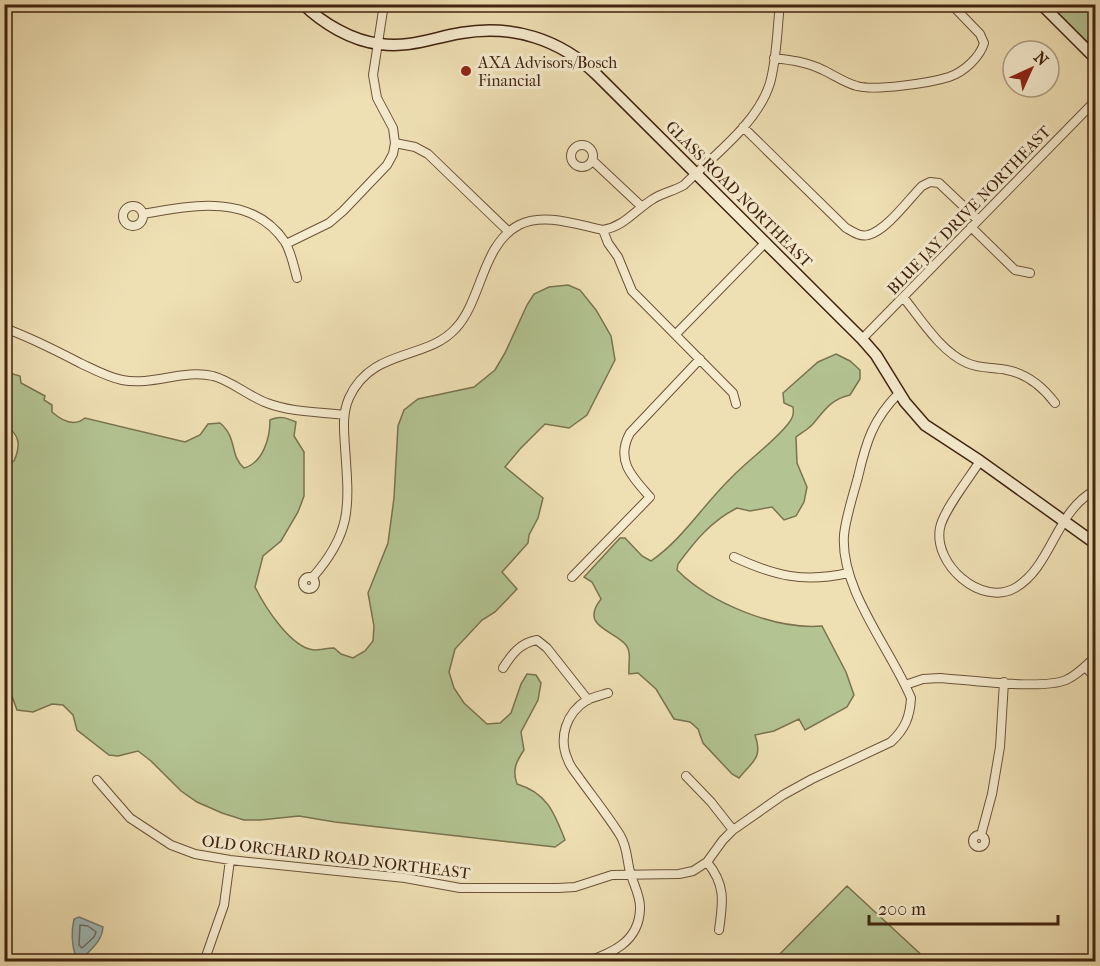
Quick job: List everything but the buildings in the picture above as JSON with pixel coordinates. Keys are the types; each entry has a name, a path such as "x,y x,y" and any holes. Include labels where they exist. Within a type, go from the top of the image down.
{"street":[{"name":"GLASS ROAD NORTHEAST","path":"303,4 327,24 377,44 412,44 460,33 496,30 530,34 552,43 585,63 862,339 876,355 899,393 925,425 980,461 1095,544"},
{"path":"286,244 328,223 343,211 387,165 393,154 395,143 393,128 377,98 373,75 384,4"},
{"path":"312,578 333,551 347,517 349,500 344,415 349,397 371,371 385,361 442,341 455,330 466,315 490,260 509,232 520,224 533,220 548,220 603,230 620,225 655,197 673,192 684,185 743,127 757,108 770,83 780,4"},
{"path":"874,4 879,4"},
{"path":"774,57 795,60 820,68 856,86 878,89 950,77 962,70 981,53 984,43 980,34 951,4"},
{"path":"1041,4 1095,59"},
{"name":"BLUE JAY DRIVE NORTHEAST","path":"862,339 1095,100"},
{"path":"743,127 846,228 858,235 868,235 880,230 922,186 930,182 939,183 978,220"},
{"path":"395,143 415,147 428,154 509,232"},
{"path":"592,160 642,206"},
{"path":"143,214 199,205 227,207 251,214 271,226 286,244 297,278"},
{"path":"971,227 1015,270 1030,273"},
{"path":"603,230 608,243 618,256 632,291 733,393 736,404"},
{"path":"676,334 766,242"},
{"path":"903,297 951,353 966,363 982,368 1007,370 1026,376 1044,388 1055,403"},
{"path":"4,328 122,380 159,380 194,373 216,377 269,404 344,415"},
{"path":"572,577 650,497 632,477 624,451 625,443 630,433 700,359"},
{"name":"OLD ORCHARD ROAD NORTHEAST","path":"97,780 130,818 171,845 195,854 230,860 364,873 460,888 558,888 575,886 612,875 679,874 693,871 706,862 733,830 783,795 891,742 900,734 910,711 910,698 905,685 853,587 848,573 844,536 866,444 873,425 885,406 899,393"},
{"path":"980,461 947,512 940,528 941,547 944,557 956,572 974,587 995,593 1014,589 1027,579 1077,504 1095,490"},
{"path":"734,557 757,568 802,579 824,578 848,573"},
{"path":"503,668 512,654 525,642 537,640 547,648 588,700"},
{"path":"905,685 923,679 940,678 1047,684 1066,680 1085,667 1095,656"},
{"path":"1085,667 1095,678"},
{"path":"981,835 992,794 1000,747 1004,682"},
{"path":"586,962 619,949 630,938 637,926 641,908 630,874 628,852 620,836 568,760 563,743 570,717 588,700 608,693"},
{"path":"686,776 733,830"},
{"path":"204,962 224,905 230,860"},
{"path":"706,862 716,873 721,885 723,898 718,930"}],"green space":[{"path":"1041,5 1095,5 1095,59"},
{"path":"568,285 580,290 596,310 611,336 615,360 587,415 569,428 545,424 505,467 543,498 538,518 529,535 528,543 502,572 517,589 495,612 482,620 455,649 449,672 454,688 464,703 487,724 500,723 511,713 527,674 536,675 541,683 538,700 521,732 524,750 516,766 515,774 517,784 536,793 548,805 565,840 555,847 299,816 244,820 197,802 181,791 138,751 118,756 109,755 77,730 73,715 63,705 52,704 33,712 17,710 5,677 4,465 14,461 18,450 18,441 14,433 5,425 6,372 20,376 21,383 45,396 44,400 52,405 52,412 59,418 72,422 85,418 185,442 200,435 208,424 220,423 232,440 236,458 244,468 251,465 261,455 269,434 270,420 283,418 296,422 294,436 304,452 304,496 298,512 281,541 263,556 255,587 272,615 296,642 305,648 314,650 334,648 341,654 353,658 365,651 373,641 374,626 368,593 388,543 394,498 398,426 404,410 418,399 474,387 495,370 534,294 549,287"},
{"path":"836,354 850,361 860,370 860,379 850,395 824,410 812,425 796,437 797,463 807,487 804,502 796,516 784,520 772,507 750,511 737,508 704,532 678,564 677,570 691,582 744,612 784,624 822,626 846,672 854,695 847,707 805,730 799,719 774,731 755,735 757,754 739,778 732,774 703,743 698,729 690,722 674,719 656,689 638,673 629,674 628,648 596,622 595,608 601,599 592,582 584,577 620,538 625,538 642,556 651,561 673,543 721,488 790,422 793,407 784,403 783,393 818,362"},
{"path":"847,886 928,961 773,961"}],"water":[{"path":"79,917 103,927 99,940 83,958 76,958 73,944 74,919"}],"place":[{"name":"AXA Advisors/Bosch Financial","path":"466,71"}]}
